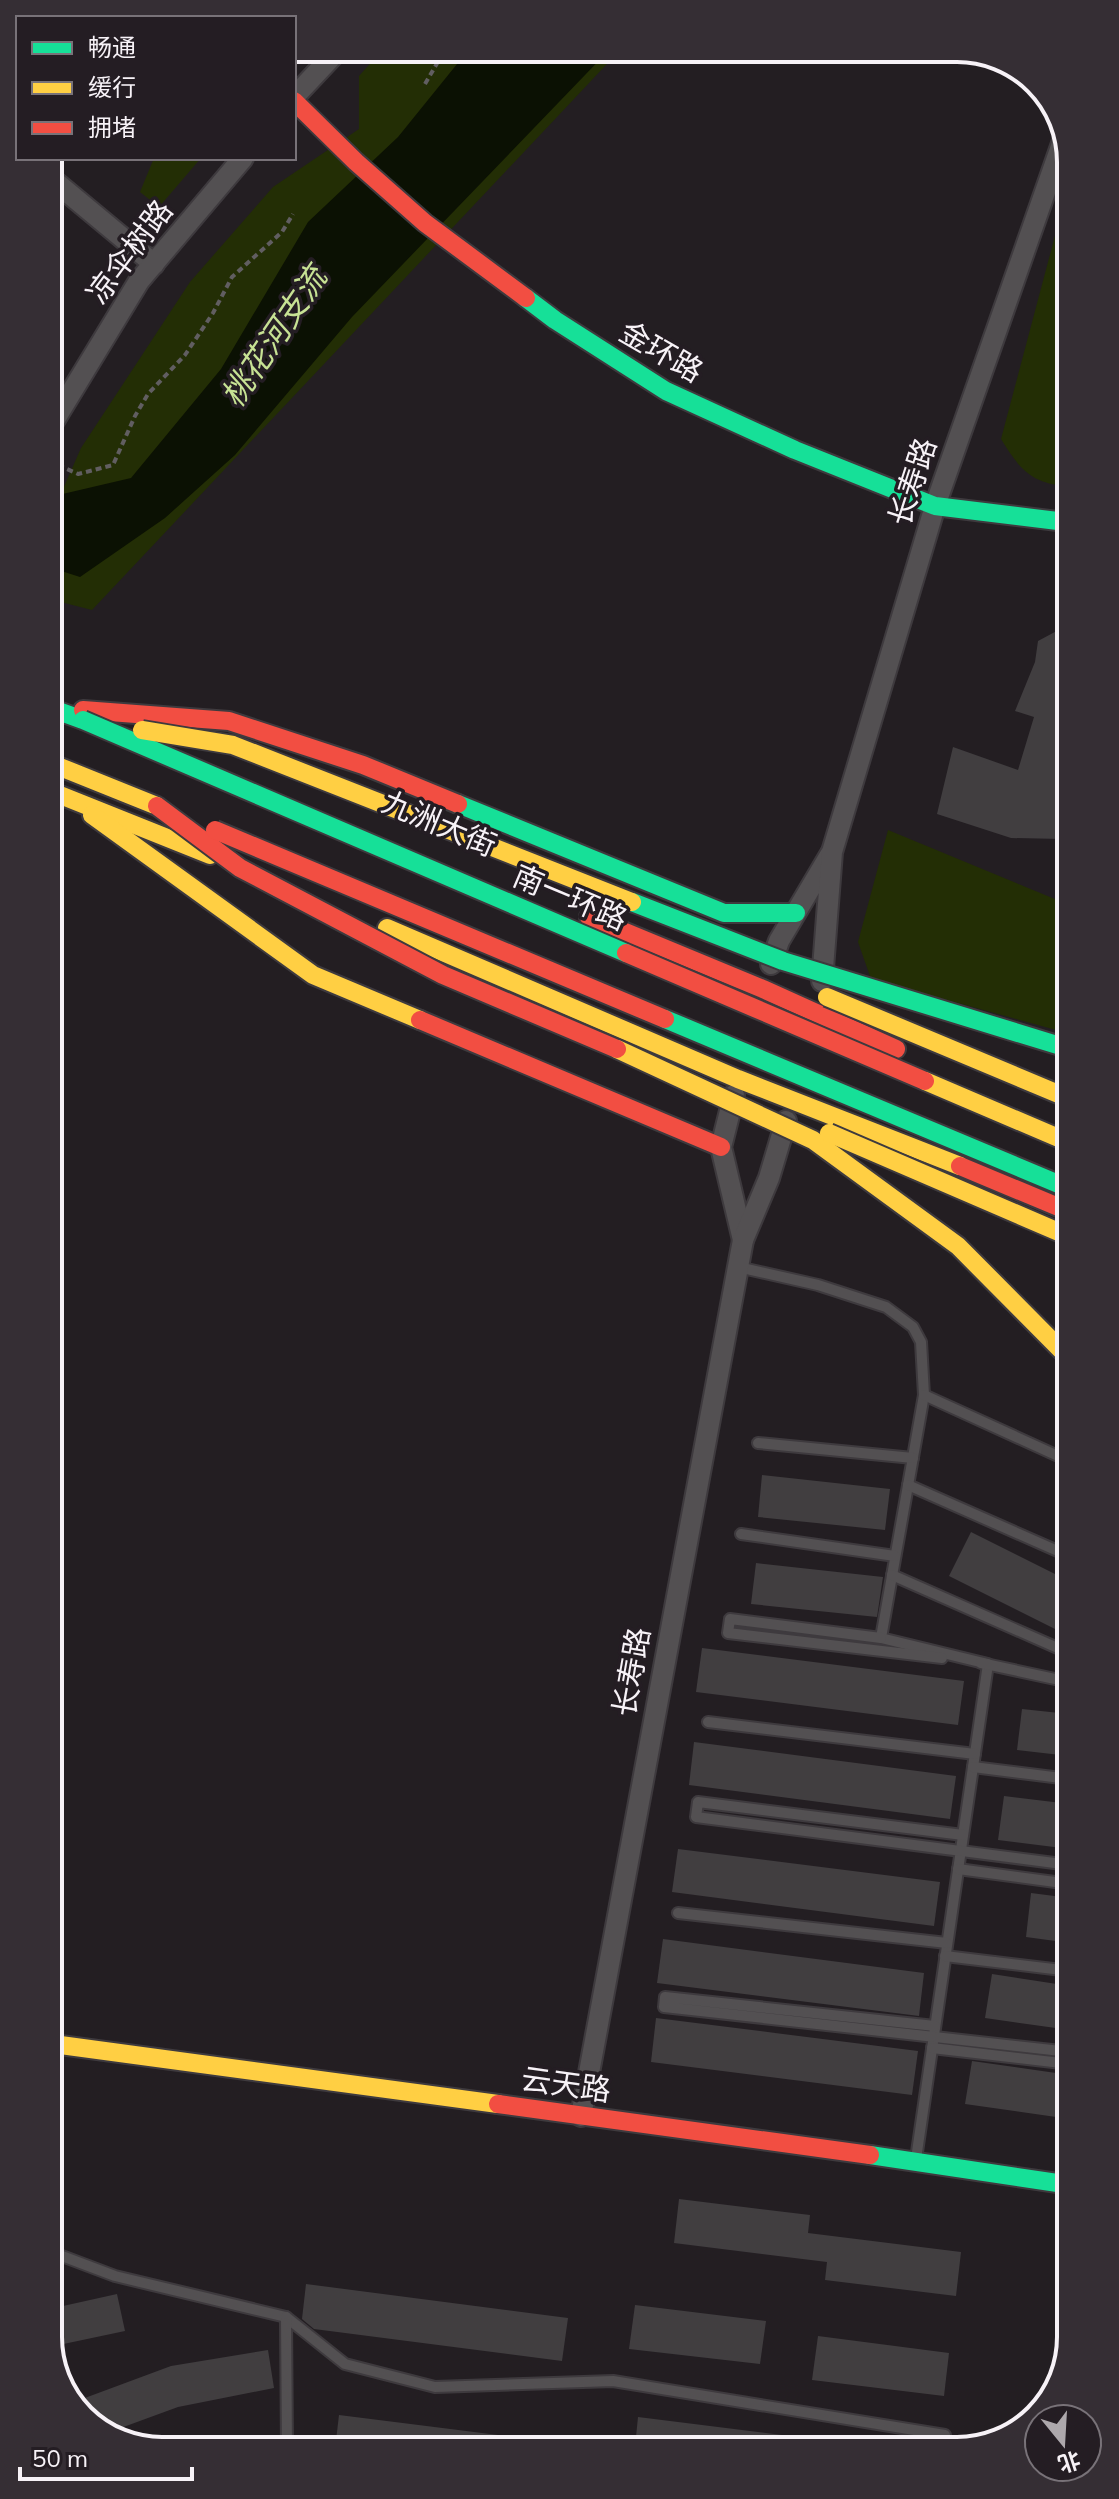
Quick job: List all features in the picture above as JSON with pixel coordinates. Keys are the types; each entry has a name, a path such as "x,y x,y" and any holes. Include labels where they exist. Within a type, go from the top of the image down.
{"main road":[{"name":"金环路","path":"296,101 356,162 425,223 555,320 666,391 795,450 935,506 1057,521"},
{"name":"九洲大街","path":"62,704 83,715 235,769 543,898"},
{"name":"南一环路","path":"62,711 83,715 1057,1137"},
{"path":"83,715 229,721 363,765 724,913 796,913"},
{"path":"83,715 233,745 783,961 1057,1045"},
{"path":"62,768 1057,1183"},
{"path":"235,769 402,818 1057,1093"},
{"path":"62,795 347,911 738,1079 1057,1207"},
{"path":"69,798 313,975 721,1147"},
{"path":"157,806 240,868 443,975 644,1061 813,1140 958,1246 1057,1346"},
{"path":"573,910 763,989 1057,1118"},
{"path":"347,911 452,969 1057,1231"},
{"name":"云天路","path":"62,2045 1057,2183"}],"street":[{"path":"296,97 327,62"},
{"name":"长寿路","path":"581,2116 743,1240 769,1178 783,1134 822,984 832,852 935,506 1057,159"},
{"name":"凉伞树路","path":"62,408 139,281 241,160"},
{"path":"62,188 154,264"},
{"name":"长寿路","path":"743,1240 721,1147 779,941 832,852"}],"lane":[{"path":"738,1267 818,1285 886,1307 913,1327 921,1342 924,1395 881,1638"},
{"path":"924,1395 1057,1456"},
{"path":"758,1443 913,1458"},
{"path":"908,1485 1057,1551"},
{"path":"741,1534 895,1556"},
{"path":"892,1575 1057,1648"},
{"path":"988,1664 728,1633 730,1619 881,1638 1057,1679"},
{"path":"916,2161 988,1664"},
{"path":"708,1722 975,1754"},
{"path":"973,1767 1057,1778"},
{"path":"963,1835 698,1802 696,1817 1057,1863"},
{"path":"958,1869 1057,1882"},
{"path":"678,1913 947,1943"},
{"path":"945,1956 1057,1969"},
{"path":"1057,2050 934,2036 664,2007 665,1997 934,2036 1057,2061"},
{"path":"62,2256 115,2276 286,2317 345,2364 435,2387 613,2381 945,2435"},
{"path":"286,2317 287,2437"}],"path":[{"path":"425,84 438,62"},
{"path":"62,467 78,474 113,465 148,394 185,355 232,277 282,232 293,214"}],"green space":[{"path":"372,62 609,62 92,610 62,602 62,491 81,448 190,282 273,187 359,129 359,76"},
{"path":"153,160 199,160 159,207 140,192"},
{"path":"1057,228 1057,484 1027,472 1001,439"},
{"path":"888,830 1057,900 1057,1030 871,979 858,942"}],"water":[{"name":"桃花河支流","path":"459,62 598,62 352,317 235,455 165,518 80,577 62,571 62,494 131,478 221,369 308,222 398,137"}],"building":[{"path":"1057,631 1057,839 1011,838 937,814 953,747 1018,770 1034,717 1015,711 1035,662 1038,641"},
{"path":"762,1475 890,1489 885,1530 758,1517"},
{"path":"971,1532 1057,1575 1057,1630 949,1576"},
{"path":"756,1563 883,1577 877,1617 751,1604"},
{"path":"702,1648 964,1681 958,1725 696,1692"},
{"path":"1022,1709 1057,1713 1057,1755 1017,1750"},
{"path":"694,1742 956,1776 950,1819 689,1785"},
{"path":"1004,1796 1057,1802 1057,1847 998,1840"},
{"path":"678,1849 940,1882 934,1926 672,1892"},
{"path":"1031,1893 1057,1896 1057,1941 1026,1937"},
{"path":"663,1939 924,1973 919,2016 657,1983"},
{"path":"992,1974 1057,1984 1057,2028 985,2018"},
{"path":"656,2018 918,2051 912,2095 651,2062"},
{"path":"972,2061 1057,2073 1057,2117 965,2104"},
{"path":"679,2199 810,2215 808,2233 961,2252 956,2296 825,2280 827,2262 674,2243"},
{"path":"306,2284 568,2318 562,2361 314,2329 302,2319"},
{"path":"117,2294 125,2331 63,2344 62,2306"},
{"path":"635,2305 766,2321 760,2364 629,2349"},
{"path":"818,2336 949,2353 944,2396 812,2380"},
{"path":"268,2350 274,2388 178,2407 121,2428 101,2416 83,2399 171,2366"},
{"path":"339,2415 513,2437 336,2437"},
{"path":"638,2417 782,2435 782,2437 636,2437"}],"traffic: fast":[{"path":"526,298 666,391 795,450 935,506 1057,521"},
{"path":"62,712 83,720"},
{"path":"83,720 626,953"},
{"path":"458,804 724,913 796,913"},
{"path":"632,902 783,961 1057,1045"},
{"path":"665,1019 1057,1183"},
{"path":"870,2155 1057,2183"}],"traffic: slow":[{"path":"142,730 233,745 632,902"},
{"path":"62,768 157,806"},
{"path":"62,796 210,855"},
{"path":"92,815 313,975 420,1020"},
{"path":"387,928 738,1079 960,1166"},
{"path":"827,997 1057,1093"},
{"path":"617,1049 813,1140 958,1246 1057,1346"},
{"path":"925,1081 1057,1137"},
{"path":"829,1133 1057,1231"},
{"path":"62,2045 498,2104"}],"traffic: jam":[{"path":"296,103 425,223 526,298"},
{"path":"83,710 229,721 363,765 458,804"},
{"path":"157,806 240,868 443,975 617,1049"},
{"path":"215,830 665,1019"},
{"path":"589,917 763,989 896,1049"},
{"path":"626,953 925,1081"},
{"path":"420,1020 721,1147"},
{"path":"960,1166 1057,1206"},
{"path":"498,2104 870,2155"}]}
